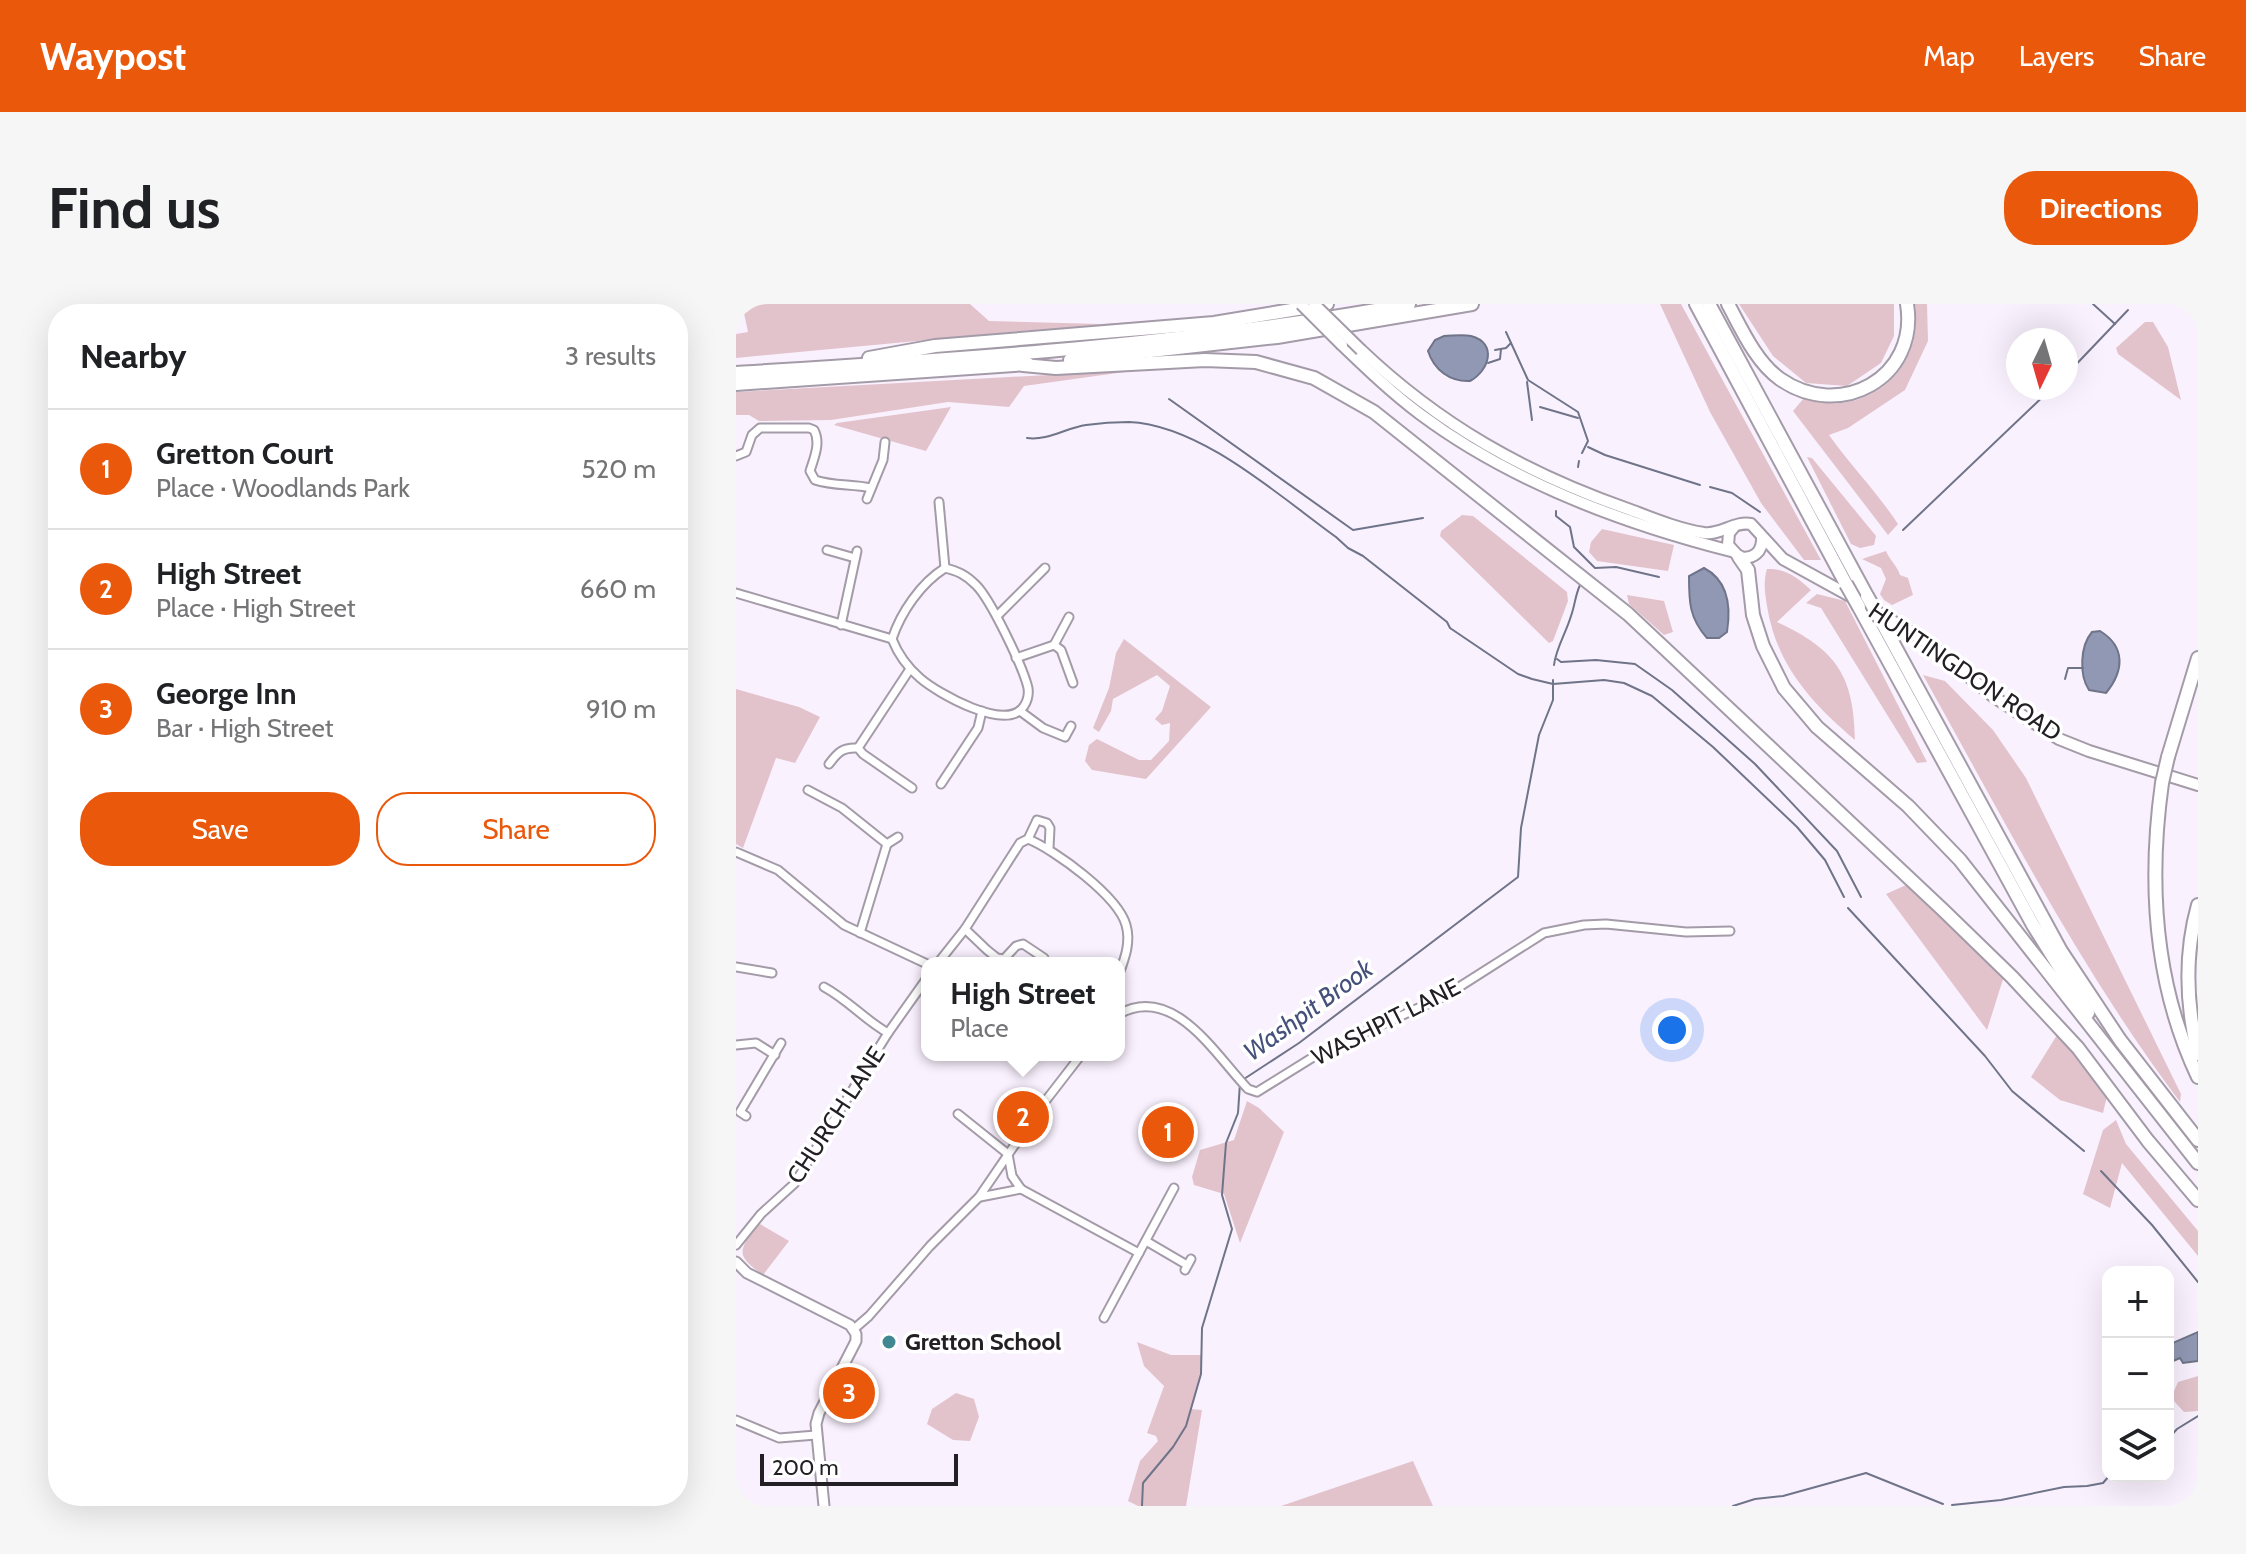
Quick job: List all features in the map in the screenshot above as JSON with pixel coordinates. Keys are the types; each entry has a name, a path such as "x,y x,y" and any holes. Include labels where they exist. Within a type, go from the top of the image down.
{"highway":[{"path":"835,367 887,353 935,346 1214,323 1327,304"},
{"path":"1298,322 1317,314 1362,304"},
{"path":"736,373 1183,337 1409,304"},
{"path":"736,384 1023,365 1277,337 1472,304"},
{"path":"1696,304 2033,925 2117,1060"},
{"path":"1709,304 2061,951 2120,1040 2198,1140"},
{"path":"1728,304 1746,336 1773,373 1803,392 1827,397 1853,394 1874,384 1887,373 1906,339 1907,304"},
{"path":"1023,365 1056,368 1205,360 1256,362 1314,378 1374,412 1628,614 1943,910 2042,1007 2198,1200"},
{"path":"1735,554 1748,570 1753,615 1763,646 1784,688 1817,727 1908,806 1960,860 2198,1163"},
{"path":"2198,658 2162,783 2154,880 2159,944 2173,1008 2198,1077"},
{"path":"2198,905 2192,927 2187,982 2198,1054"}],"main road":[{"path":"1301,304 1421,415 1496,463 1617,516 1735,554 1748,558 1762,546 1760,531 1751,524 1743,523 1706,534 1685,529 1592,496 1515,462 1446,421 1361,350 1314,304"},
{"path":"1734,527 1727,539 1735,554"},
{"name":"HUNTINGDON ROAD","path":"1762,537 1783,559 1926,642 1994,697 2059,739 2198,785"},
{"name":"HUNTINGDON ROAD","path":"1756,554 1783,559"}],"street":[{"path":"736,456 746,452 752,435 760,428 809,428 817,435 810,471 815,480 831,485 871,488"},
{"path":"867,499 883,460 885,442"},
{"path":"939,502 945,568"},
{"path":"827,550 856,554 841,625"},
{"path":"945,568 960,572 976,585 997,616 1028,690 1026,704 1020,711 1008,714 967,707 933,689 910,669 897,652 892,639 896,627 931,576 945,568"},
{"path":"997,616 1045,568"},
{"path":"736,593 892,639"},
{"path":"1016,658 1054,645 1069,617"},
{"path":"1054,645 1061,650 1073,683"},
{"path":"858,748 910,669"},
{"path":"941,784 974,734 982,711"},
{"path":"1020,711 1043,728 1065,737 1071,726"},
{"path":"829,764 847,747 858,748 912,788"},
{"path":"808,790 842,808 887,844"},
{"path":"943,957 965,929 1020,843 1028,839 1037,820 1047,823 1049,848"},
{"path":"860,933 887,844 898,837"},
{"path":"1028,839 1049,848 1117,907 1126,924 1128,943 1124,957"},
{"path":"736,852 778,870 844,925 921,961"},
{"name":"WASHPIT LANE","path":"1125,1011 1137,1005 1169,1011 1197,1032 1252,1092 1262,1091 1323,1051 1445,996 1544,933 1575,926 1606,924 1686,932 1730,931"},
{"path":"965,929 996,957"},
{"path":"1006,957 1016,946 1023,944 1042,957"},
{"path":"736,967 772,973"},
{"name":"CHURCH LANE","path":"736,1245 761,1214 794,1184 888,1033 921,986"},
{"path":"824,987 845,999 858,1013 888,1033"},
{"path":"736,1045 756,1043 775,1055"},
{"path":"746,1116 740,1112 781,1043"},
{"path":"854,1329 979,1197 1077,1061"},
{"path":"958,1114 1008,1154 1012,1176 1021,1189 1139,1253"},
{"path":"1104,1318 1174,1188"},
{"path":"979,1197 1021,1189"},
{"path":"1146,1241 1188,1264"},
{"path":"736,1262 747,1273 854,1329"},
{"path":"824,1506 816,1435 819,1413 856,1341 854,1329"},
{"path":"736,1420 779,1438 816,1435"}],"shaded area":[{"path":"742,304 970,304 989,321 1101,324 1150,321 1150,325 1033,330 736,358 736,334 748,332"},
{"path":"1660,304 1681,304 1821,560 1804,560 1761,503 1710,412"},
{"path":"1739,304 1894,304 1894,336 1881,363 1847,386 1806,383 1773,356"},
{"path":"1915,304 1927,304 1928,341 1905,390 1848,428 1829,435 1898,524 1888,535 1793,411 1804,398 1827,403 1849,402 1869,395 1886,384 1901,368 1911,349 1916,328"},
{"path":"2145,322 2153,322 2168,347 2181,400 2118,354 2116,348"},
{"path":"1139,370 1024,386 1009,407 948,402 831,420 759,421 749,415 736,415 736,392"},
{"path":"951,407 926,451 834,425 837,423"},
{"path":"1807,457 1812,458 1876,536 1874,545 1860,548 1851,544"},
{"path":"1462,515 1473,516 1567,592 1568,601 1553,641 1549,643 1440,536 1441,531"},
{"path":"1602,529 1674,545 1668,571 1597,561 1589,552 1591,542"},
{"path":"1886,551 1900,575 1908,578 1913,595 1892,605 1880,594 1886,579 1881,568 1862,559"},
{"path":"1767,569 1791,575 1811,590 1777,622 1814,643 1837,666 1851,698 1855,740 1810,697 1787,664 1778,646 1767,606"},
{"path":"1817,594 1845,601 1927,762 1917,763 1821,608 1806,603"},
{"path":"1627,595 1664,601 1673,632 1664,635 1629,604"},
{"path":"1124,639 1211,707 1146,779 1092,770 1085,761 1089,745 1097,739 1139,760 1151,760 1169,741 1170,723 1162,725 1155,719 1162,711 1170,686 1157,675 1113,699 1111,711 1099,732 1093,728 1109,688 1116,653"},
{"path":"1923,675 1945,681 1993,730 2026,778 2181,1094 2180,1102 2076,947"},
{"path":"736,689 799,707 820,717 795,763 776,758 743,848 736,844"},
{"path":"1906,885 2004,976 1987,1030 1886,894"},
{"path":"2057,1035 2108,1092 2103,1113 2060,1100 2031,1077"},
{"path":"1247,1101 1284,1132 1240,1243 1224,1194 1194,1185 1192,1177 1200,1150 1234,1140"},
{"path":"2116,1120 2126,1144 2198,1231 2198,1256 2122,1163 2110,1208 2083,1194 2103,1130"},
{"path":"760,1224 789,1241 763,1275 748,1263 743,1253 750,1234"},
{"path":"1137,1342 1171,1355 1201,1355 1201,1374 1191,1409 1202,1410 1186,1506 1138,1506 1128,1501 1140,1461 1158,1441 1156,1436 1147,1433 1164,1386 1144,1366"},
{"path":"2198,1376 2198,1411 2184,1412 2174,1401 2178,1382"},
{"path":"956,1393 974,1399 979,1417 970,1441 953,1440 927,1424 932,1409"},
{"path":"1413,1461 1433,1506 1281,1506"}],"water":[{"path":"1444,336 1471,336 1485,345 1488,351 1486,364 1470,381 1444,374 1434,364 1428,351 1435,340"},
{"path":"1704,568 1719,580 1728,604 1727,632 1719,638 1707,638 1691,609 1689,576"},
{"path":"2100,631 2114,644 2120,660 2116,676 2106,693 2089,690 2082,669 2088,638 2092,632"},
{"path":"2198,1332 2198,1361 2183,1363 2180,1358 2174,1361 2174,1342"}],"waterway":[{"path":"2093,304 2115,324"},
{"path":"2078,362 2128,310"},
{"name":"Washpit Brook","path":"1506,332 1528,380 1578,412 1588,441 1582,453"},
{"path":"1495,350 1506,348 1511,343"},
{"path":"1488,363 1500,359 1501,349"},
{"path":"1527,382 1532,420"},
{"path":"1169,399 1353,530 1423,518"},
{"path":"1903,530 2039,400"},
{"path":"1540,407 1578,418"},
{"path":"1027,438 1042,438 1086,425 1124,422 1156,426 1184,435 1264,483 1348,548 1363,556 1447,622 1450,628 1518,674 1553,684 1604,680 1624,683 1652,696 1713,747 1797,827 1825,860 1844,897"},
{"path":"1588,447 1700,485"},
{"name":"Washpit Brook","path":"1578,467 1579,461"},
{"path":"1710,487 1732,493 1760,512"},
{"name":"Washpit Brook","path":"1556,511 1556,516 1570,527 1574,547 1595,568 1616,567 1659,577"},
{"name":"Washpit Brook","path":"1554,665 1580,585"},
{"path":"1557,659 1561,662 1596,660 1635,664 1672,690 1755,764 1837,851 1861,897"},
{"path":"2065,679 2068,668 2083,668"},
{"name":"Washpit Brook","path":"1244,1079 1299,1043 1518,877 1521,828 1539,735 1553,700 1553,680"},
{"path":"1848,908 1985,1056 2012,1091 2084,1151"},
{"name":"Washpit Brook","path":"1142,1506 1143,1483 1186,1426 1201,1374 1202,1328 1232,1229 1222,1195 1226,1143 1238,1113 1240,1083"},
{"path":"2101,1171 2152,1225 2198,1282"},
{"path":"2174,1432 2198,1416"},
{"path":"1733,1506 1866,1473 1943,1504"},
{"path":"1952,1505 2104,1482"}],"place":[{"name":"High Street","path":"1023,1117"},
{"name":"Gretton Court","path":"1168,1132"},
{"name":"Gretton School","path":"889,1342"},
{"name":"George Inn","path":"849,1393"}]}
